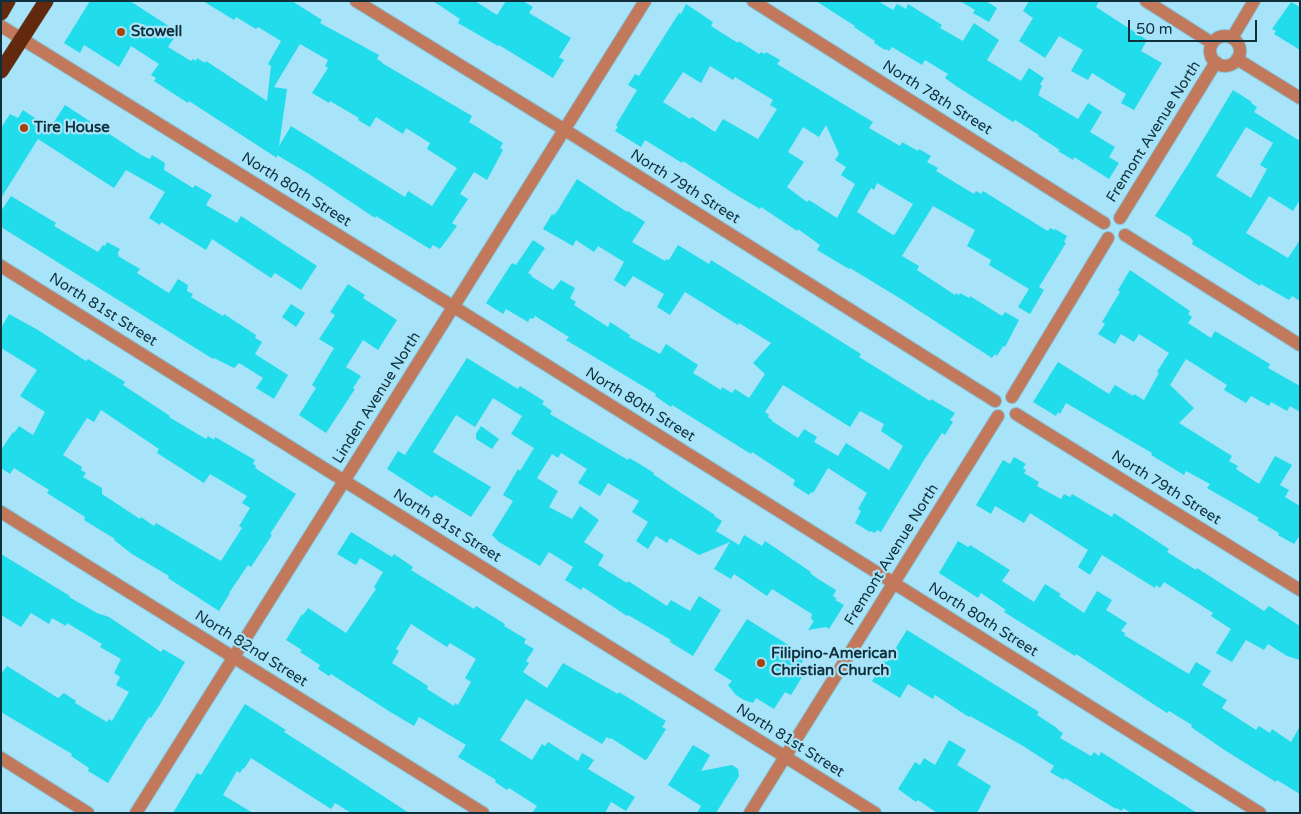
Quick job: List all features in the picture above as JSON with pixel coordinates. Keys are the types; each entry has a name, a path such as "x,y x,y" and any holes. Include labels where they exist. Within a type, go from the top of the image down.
{"highway":[{"path":"1,13 8,1"},
{"path":"1,72 46,1"}],"street":[{"name":"North 79th Street","path":"356,1 565,130 995,401"},
{"name":"Linden Avenue North","path":"136,813 645,1"},
{"name":"North 78th Street","path":"753,1 1104,223"},
{"path":"1146,1 1212,43"},
{"path":"1232,38 1254,1"},
{"name":"North 80th Street","path":"1,26 454,307 1260,813"},
{"path":"1224,36 1232,38 1239,46 1240,51 1237,59 1228,65 1216,62 1211,57 1212,43 1224,36"},
{"path":"1237,59 1300,98"},
{"name":"Fremont Avenue North","path":"1120,218 1216,62"},
{"path":"1110,218 1120,218 1126,225 1125,235 1116,240 1108,238 1103,231 1104,223 1110,218"},
{"path":"1125,235 1300,344"},
{"path":"1012,397 1108,238"},
{"name":"North 81st Street","path":"1,266 875,813"},
{"path":"1003,395 1012,397 1018,405 1016,414 1007,419 998,416 994,407 995,401 1003,395"},
{"name":"North 79th Street","path":"1016,414 1300,590"},
{"name":"Fremont Avenue North","path":"750,813 998,416"},
{"name":"North 82nd Street","path":"1,512 484,813"},
{"path":"1,758 88,813"}],"building":[{"path":"90,1 130,1 178,32 168,47 191,61 193,59 196,61 197,58 205,63 206,61 267,101 271,66 268,64 281,41 258,27 256,29 236,17 234,20 203,1 292,1 322,20 320,23 379,55 377,59 382,63 472,116 469,122 503,143 500,148 503,150 487,180 474,172 460,194 468,199 452,223 457,226 440,249 433,245 430,249 376,216 375,218 309,174 277,155 277,158 189,101 188,103 154,81 156,78 151,75 159,64 131,46 119,67 84,45 80,53 64,43","holes":["300,44 328,60 325,66 328,68 312,93 329,103 330,101 359,118 358,120 370,127 376,117 403,134 406,128 430,143 427,149 457,168 432,206 408,191 405,197 291,126 279,146 287,89 274,87"]},
{"path":"433,1 475,1 497,15 506,1 523,1 533,7 529,13 571,38 559,57 564,60 553,78 499,45 458,23 460,19"},
{"path":"816,1 878,1 893,10 897,4 906,9 908,4 942,25 940,28 963,41 974,23 999,40 987,60 1021,81 1029,68 1044,78 1040,84 1042,86 1038,95 1078,119 1088,103 1102,112 1090,132 1115,147 1109,157 1119,163 1109,179 1074,157 1073,160 1058,151 1060,150 1039,135 1015,120 1013,122 956,86 945,78 948,74 925,60 922,65 892,47 889,51 885,50 855,26"},
{"path":"960,1 986,1 997,8 989,22 973,13 975,10"},
{"path":"1029,1 1099,1 1096,7 1147,40 1141,51 1162,63 1134,110 1121,103 1126,94 1092,73 1088,80 1071,71 1083,50 1059,36 1045,58 1019,41 1033,18 1023,11"},
{"path":"1291,2 1300,7 1300,50 1274,34 1276,31 1272,29"},
{"path":"686,4 713,22 711,26 759,54 761,52 765,54 766,52 780,60 777,64 873,122 869,128 900,146 902,142 931,156 927,162 938,168 936,171 974,194 976,191 981,194 983,191 1048,231 1050,228 1055,229 1067,236 1064,242 1066,243 1039,287 1044,290 1030,314 1018,307 1029,289 989,265 991,260 967,246 975,230 933,206 902,256 919,266 917,270 955,295 960,293 969,298 970,296 1002,316 1005,312 1019,320 1005,347 1003,346 997,356 995,354 992,358 901,299 817,250 820,245 798,229 797,231 761,207 760,209 683,161 682,163 645,140 641,147 615,131 618,127 616,125 637,90 628,85 635,74 639,76 679,13 681,14","holes":["710,66 733,80 735,77 773,100 770,105 777,109 758,139 723,119 715,132 663,102 683,72 701,83","826,125 839,154 835,160 846,167 841,175 855,184 837,218 809,200 807,202 787,187 804,162 788,152 803,127 819,137","877,183 913,204 893,235 857,212 871,188 874,190"]},
{"path":"1233,90 1257,107 1254,112 1300,141 1300,200 1293,211 1269,196 1246,233 1288,258 1300,240 1300,301 1292,296 1289,300 1261,284 1260,286 1192,244 1193,241 1190,237 1155,216","holes":["1246,127 1273,143 1260,165 1267,169 1251,198 1216,176"]},
{"path":"65,105 143,156 150,159 152,155 165,163 164,170 193,188 195,185 212,195 206,205 237,223 241,216 317,266 301,290 275,273 271,278 212,239 206,250 161,222 160,225 149,218 165,192 126,170 114,188 38,139 1,198 1,128 10,114 18,118 23,110 50,128"},
{"path":"577,179 645,222 632,242 665,261 666,259 669,260 678,245 709,264 711,260 861,354 859,357 930,401 931,399 955,413 950,420 953,422 945,435 942,433 924,460 881,532 877,530 875,533 870,532 855,523 861,511 858,509 867,493 828,468 813,493 811,492 809,495 793,485 795,480 752,452 751,454 672,405 671,407 655,396 656,394 566,340 569,337 535,316 533,319 530,318 528,322 506,309 503,314 486,303 512,263 516,265 533,240 545,248 528,273 531,276 553,290 561,280 575,288 570,298 576,302 574,305 608,327 610,322 630,335 629,337 660,354 666,344 698,365 693,373 721,390 722,387 732,393 735,389 749,398 765,374 753,363 771,343 685,292 670,315 657,307 664,294 633,276 625,287 614,280 624,262 598,246 594,252 576,240 573,246 543,229 552,214 554,215","holes":["783,385 850,427 860,411 884,424 881,431 903,446 889,470 846,443 838,456 814,442 817,437 804,429 798,438 772,421 765,412"]},
{"path":"11,196 56,223 54,226 98,252 107,242 120,249 117,254 119,254 118,256 140,269 137,273 169,293 178,279 188,285 187,291 193,294 191,297 223,316 224,314 256,335 255,338 262,342 255,354 288,375 274,399 256,388 263,378 239,363 234,368 213,359 1,227 1,211"},
{"path":"1130,270 1190,311 1188,314 1192,317 1188,323 1211,338 1215,331 1270,364 1268,368 1300,386 1300,412 1290,406 1287,411 1271,402 1269,406 1251,396 1246,403 1224,390 1227,385 1186,359 1170,385 1194,408 1179,423 1232,456 1229,461 1238,466 1236,469 1259,484 1275,456 1292,465 1280,485 1289,490 1285,497 1300,506 1300,535 1294,544 1257,520 1259,518 1207,488 1210,484 1186,471 1184,475 1151,455 1152,453 1066,403 1060,414 1058,412 1056,416 1033,402 1058,362 1109,394 1115,385 1133,396 1134,394 1144,400 1159,373 1157,372 1169,353 1139,334 1134,342 1121,334 1115,344 1098,334 1105,324 1102,322 1120,292 1118,290"},
{"path":"348,284 365,295 363,298 397,320 378,350 363,340 346,367 361,376 353,388 355,389 326,433 299,415 316,388 312,385 334,348 319,339 335,315 330,312"},
{"path":"291,304 305,313 296,327 282,317"},
{"path":"9,314 38,330 86,361 88,359 125,382 123,385 169,417 206,439 208,436 214,440 215,437 255,460 253,464 256,466 255,468 296,494 251,567 248,565 219,611 168,578 169,576 132,554 115,539 84,520 85,517 47,493 49,490 14,468 10,474 1,468 1,450 13,432 19,426 33,435 45,412 20,396 37,370 1,348 1,328","holes":["101,410 159,449 157,453 204,483 210,474 247,496 242,503 250,508 239,526 242,528 221,561 156,523 154,526 141,517 140,519 102,494 102,488 83,477 86,473 81,470 82,467 63,455 87,418 94,422"]},
{"path":"467,358 518,389 520,386 544,401 542,404 552,411 550,414 628,460 629,458 638,463 715,515 722,521 716,531 739,545 744,535 762,546 765,541 836,590 833,596 837,599 835,600 844,605 829,629 826,627 808,630 814,621 811,619 812,614 772,589 767,596 734,574 731,579 714,569 730,542 699,555 670,538 667,543 656,536 648,549 636,541 648,522 632,512 639,501 608,483 600,496 578,483 587,469 561,453 558,458 552,454 537,478 558,491 549,507 572,519 580,506 599,520 584,542 604,555 598,565 627,583 628,581 667,606 671,600 690,611 699,596 721,610 693,656 670,642 671,640 627,616 583,587 581,590 565,580 573,567 549,552 540,566 499,542 492,535 513,501 503,495 518,469 520,471 534,448 511,434 522,416 493,398 475,427 456,415 433,452 491,487 471,517 435,495 432,498 387,469 398,451 405,455"},
{"path":"481,426 499,439 492,449 476,439 476,434"},
{"path":"1014,457 1026,464 1023,468 1026,470 1024,473 1039,482 1037,486 1061,499 1064,494 1070,497 1072,494 1112,517 1114,513 1169,549 1167,552 1196,570 1197,568 1264,611 1269,606 1300,626 1300,660 1287,656 1268,644 1264,650 1246,640 1232,662 1216,653 1231,629 1211,616 1213,613 1164,582 1160,588 1156,585 1155,588 1102,555 1090,575 1078,567 1088,550 1030,513 1024,523 995,506 991,514 976,505 1003,460 1010,464"},
{"path":"351,532 392,557 394,554 413,567 411,570 474,609 476,606 526,639 524,643 534,649 526,661 529,663 523,672 547,688 563,663 618,694 619,692 666,721 662,727 666,729 645,760 611,738 607,737 602,744 526,699 500,740 532,760 542,744 545,746 548,742 578,761 582,753 594,760 588,769 635,797 626,811 611,802 605,813 532,813 537,806 509,788 507,790 495,782 496,780 458,757 466,745 419,717 414,726 331,674 329,676 318,669 320,665 286,640 302,614 308,608 346,633 376,589 374,587 383,572 360,558 356,565 337,554","holes":["411,624 447,647 450,643 476,659 465,678 471,682 458,705 455,703 454,706 427,689 428,686 392,663 399,651 396,649"]},
{"path":"958,541 968,547 970,545 1010,570 1002,581 1034,602 1045,584 1061,594 1059,596 1084,613 1097,591 1112,600 1106,610 1127,623 1121,631 1125,633 1124,635 1189,674 1196,662 1211,671 1202,685 1227,700 1222,708 1256,730 1259,726 1270,733 1272,729 1291,742 1300,726 1300,794 1277,780 1276,782 1226,751 1191,727 1192,725 1169,711 1167,713 1076,654 1075,656 1004,612 1006,610 981,593 978,598 939,573"},
{"path":"1,554 69,597 97,613 109,617 161,652 163,649 185,662 159,706 151,718 149,717 108,783 88,771 89,768 71,756 72,754 1,712 1,674 7,666 58,698 64,693 76,701 75,703 107,722 109,719 112,721 129,692 116,685 120,677 114,673 121,659 100,647 102,644 67,623 66,626 52,618 49,624 31,613 21,627 1,615"},
{"name":"Filipino-American Christian Church","path":"747,619 806,656 795,674 802,677 791,695 785,692 774,709 756,698 753,703 736,695 728,685 732,681 714,670"},
{"path":"907,630 1039,712 1037,715 1063,733 1060,738 1091,756 1094,752 1099,756 1101,752 1197,813 1131,813 1123,808 1122,811 1116,809 1065,778 1064,780 1050,772 1054,766 935,695 933,699 908,684 900,698 872,681 884,661 887,662"},
{"path":"245,704 286,730 284,732 409,813 351,813 335,803 331,809 251,758 240,773 237,771 223,795 253,813 173,813 197,773 201,775"},
{"path":"949,740 966,750 957,765 991,786 977,813 937,813 918,800 916,802 898,789 915,762 920,765 924,758 935,765"},
{"path":"693,745 710,755 701,771 732,765 738,769 739,776 716,813 697,813 701,806 668,785"}],"place":[{"name":"Stowell","path":"121,32"},
{"name":"Tire House","path":"24,128"},
{"name":"Filipino-American Christian Church","path":"761,663"}]}
